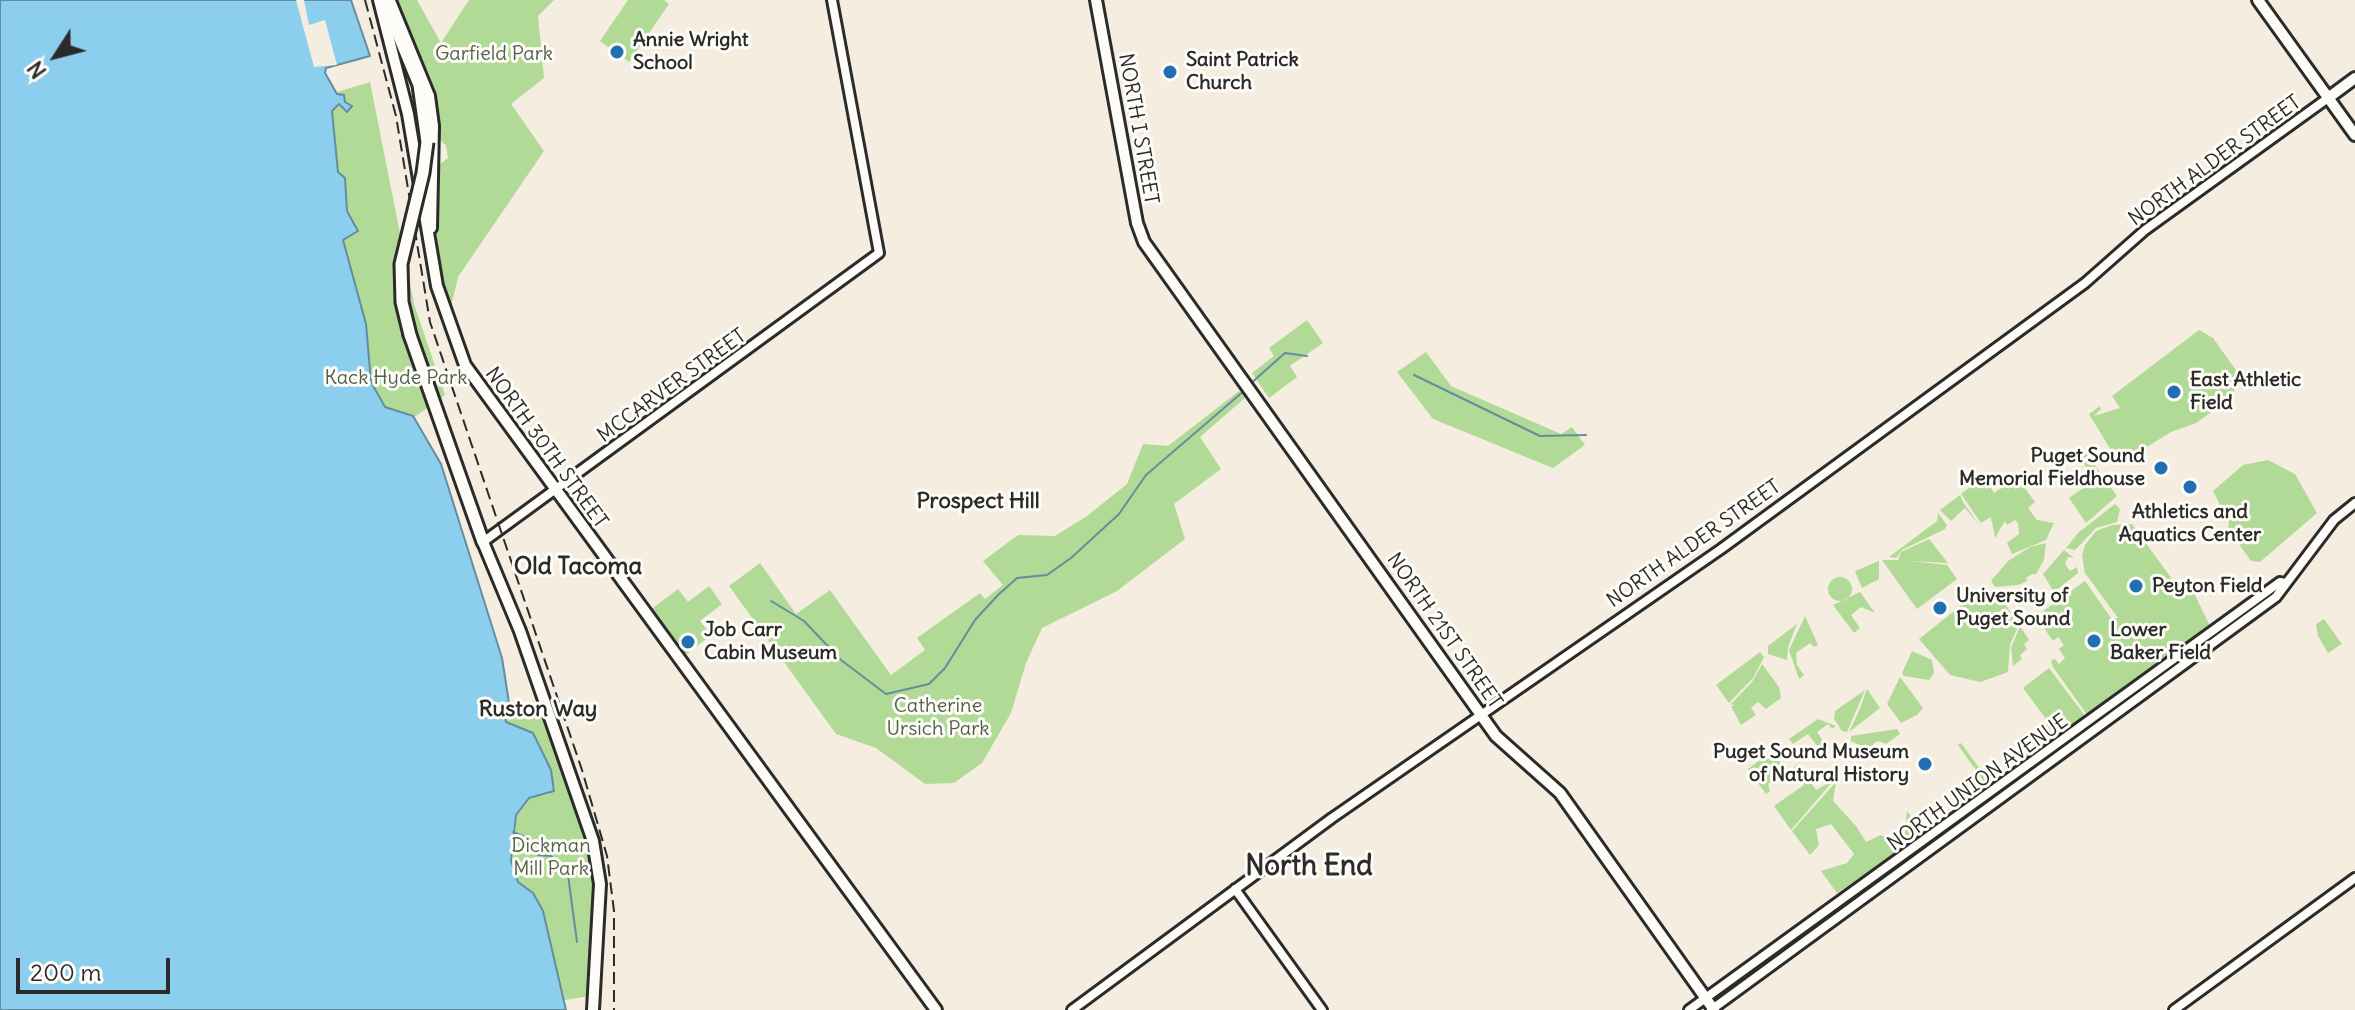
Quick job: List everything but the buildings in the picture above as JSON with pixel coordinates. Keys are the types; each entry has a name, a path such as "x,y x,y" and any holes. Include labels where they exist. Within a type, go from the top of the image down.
{"highway":[{"path":"385,0 422,95 430,141 401,264 402,302 410,335 483,542"}],"main road":[{"name":"NORTH 30TH STREET","path":"385,0 441,302 465,365 936,1010"},
{"path":"385,0 426,84 430,141 440,151 433,158 430,246"},
{"name":"NORTH I STREET","path":"1096,0 1138,228 1157,260"},
{"path":"2258,0 2355,135"},
{"path":"2328,98 2355,78"},
{"path":"408,114 419,157 433,158"},
{"name":"NORTH 21ST STREET","path":"1157,260 1504,745 1560,793 1713,1009"},
{"path":"483,542 520,631 593,841 600,884 593,1010"}],"street":[{"name":"MCCARVER STREET","path":"483,542 879,253 832,0"},
{"name":"NORTH ALDER STREET","path":"1072,1010 1235,889 1481,714 1721,549 2074,291 2145,230 2328,98"},
{"name":"NORTH UNION AVENUE","path":"1713,1009 2276,597 2334,520 2355,503"},
{"name":"NORTH UNION AVENUE","path":"1689,1010 2280,582 2285,583"},
{"path":"2174,1010 2355,878"},
{"path":"1235,889 1322,1010"}],"green space":[{"name":"Garfield Park","path":"395,0 417,0 441,43 469,0 554,0 538,16 544,78 511,104 544,151 458,277 449,315 432,246 435,168 448,158 446,146 437,136"},
{"path":"628,0 664,0 669,4 629,62 600,41"},
{"name":"Kack Hyde Park","path":"370,82 414,304 445,395 370,449 324,96"},
{"path":"1307,320 1323,343 1290,366 1297,377 1269,398 1252,373 1274,356 1269,348"},
{"name":"East Athletic Field","path":"2199,330 2213,338 2243,380 2224,403 2196,423 2171,432 2137,453 2133,451 2122,461 2117,460 2089,414 2100,406 2101,409 2094,416 2120,408 2112,396"},
{"path":"1426,352 1451,386 1561,434 1572,427 1585,445 1553,468 1433,419 1397,372"},
{"name":"Catherine Ursich Park","path":"1239,391 1245,398 1200,437 1221,469 1174,504 1185,539 1117,591 1042,628 1026,663 1011,713 982,763 954,783 925,784 876,748 836,734 729,586 760,563 796,614 830,590 891,675 925,650 917,638 980,593 985,599 1003,585 983,561 1018,535 1055,536 1087,516 1127,484 1143,444 1168,446"},
{"path":"2083,449 2117,496 2086,523 2069,498 2095,480 2076,453"},
{"path":"2268,460 2295,474 2317,513 2260,562 2251,561 2228,529 2229,523 2213,491 2243,465"},
{"path":"1984,477 1994,493 2017,477 2035,502 2028,508 2037,520 2054,523 2046,540 2012,554 2007,543 2019,534 2015,520 2007,525 2005,521 1995,538 1991,517 1981,523 1961,494"},
{"path":"1960,495 1980,526 1965,508 1951,521 1940,510"},
{"path":"2115,504 2120,509 2117,522 2096,528 2075,550 2066,548 2078,533"},
{"path":"1938,513 1947,525 1945,529 1902,550 1896,558 1889,557 1937,521"},
{"path":"2132,524 2182,593 2191,587 2210,626 2088,716 2053,667 2051,661 2055,659 2059,664 2065,658 2059,649 2064,645 2058,637 2053,641 2042,625 2045,623 2039,614 2085,581 2111,618 2118,618 2085,573 2082,556 2085,545 2096,531 2112,525"},
{"path":"1929,539 1948,563 1909,561 1947,565 1957,579 1917,609 1882,560 1898,560 1901,552"},
{"path":"2046,543 2044,560 2036,574 2018,585 1995,587 1991,581 2008,561 2030,547"},
{"path":"2064,550 2074,558 2068,557 2065,564 2070,571 2077,567 2078,573 2054,592 2043,574"},
{"path":"1879,561 1879,579 1862,588 1855,571"},
{"path":"1840,577 1851,584 1852,589 1845,600 1840,601 1829,594 1828,589 1835,578"},
{"path":"709,586 722,604 700,621 711,635 683,657 649,611 678,589 688,602"},
{"path":"1994,589 2019,624 2010,645 2008,672 1980,682 1950,675 1919,639 1972,597"},
{"path":"1860,592 1875,613 1861,607 1851,615 1860,628 1854,633 1833,605"},
{"path":"1805,616 1818,645 1814,647 1810,643 1796,653 1797,665 1804,675 1799,679 1789,650"},
{"path":"2324,619 2342,644 2328,653 2318,636 2316,624"},
{"path":"1797,624 1788,647 1787,660 1768,654 1768,646"},
{"path":"2020,626 2029,640 2024,644 2027,649 2020,655 2022,659 2013,666 2011,648"},
{"path":"1912,651 1932,660 1934,673 1929,680 1904,676 1902,673"},
{"path":"1760,652 1764,657 1753,678 1729,703 1716,685"},
{"path":"1762,664 1779,687 1781,698 1766,709 1758,702 1751,708 1756,715 1741,725 1731,706 1735,706 1731,704 1752,682"},
{"path":"2049,668 2086,717 2027,761 2022,755 2038,743 2033,735 2049,723 2023,688"},
{"path":"1900,677 1923,708 1917,715 1901,723 1887,704"},
{"path":"1867,689 1880,708 1849,732 1859,711"},
{"path":"1865,690 1847,732 1842,731 1834,719 1835,711"},
{"name":"Dickman Mill Park","path":"528,703 543,704 593,864 595,887 590,996 564,1000 543,911 533,893 518,882 512,868 517,811 529,798 549,794 555,789 551,770 533,733 506,723 505,717 510,709"},
{"path":"1818,719 1836,726 1832,729 1828,724 1817,732 1824,743 1818,747 1808,734 1793,744 1789,739"},
{"path":"1897,729 1900,734 1886,744 1878,741 1873,744 1880,754 1851,741 1851,736"},
{"path":"1961,743 1988,780 1987,789 1968,803 1961,802 1983,780 1958,745"},
{"path":"1772,751 1786,771 1768,784 1770,791 1766,794 1748,769"},
{"path":"1797,764 1816,790 1834,780 1791,830 1774,806 1804,785 1794,767"},
{"path":"1836,782 1833,801 1866,842 1881,835 1891,840 1900,839 1905,833 1907,811 1925,835 1837,893 1821,871 1847,863 1854,854 1831,824 1816,829 1819,845 1810,855 1792,831"}],"water":[{"path":"0,0 351,0 370,56 326,68 325,73 337,94 344,95 345,102 352,106 347,112 339,104 332,111 338,172 345,178 347,211 358,231 343,240 366,324 371,382 385,407 413,416 441,464 502,658 510,709 505,717 506,722 533,733 551,770 554,791 529,798 516,815 511,861 518,882 533,893 543,911 566,1010 0,1010"}],"pier":[{"path":"296,0 304,0 309,25 325,20 337,65 314,67"}],"waterway":[{"path":"1249,385 1285,353 1307,356"},
{"path":"1414,375 1540,436 1586,435"},
{"path":"771,601 804,621 841,660 886,694 929,684 945,668 975,620 998,595 1017,578 1047,575 1071,558 1119,514 1146,475 1245,390"},
{"path":"513,832 523,836 528,843"},
{"path":"531,848 538,855 551,856 568,875 577,942"}],"railway":[{"path":"365,0 396,116 430,322 582,770 607,856 614,911 614,1010"}],"place":[{"name":"Annie Wright School","path":"617,52"},
{"name":"Saint Patrick Church","path":"1170,72"},
{"name":"East Athletic Field","path":"2174,392"},
{"name":"Puget Sound Memorial Fieldhouse","path":"2161,468"},
{"name":"Athletics and Aquatics Center","path":"2190,487"},
{"name":"Peyton Field","path":"2136,586"},
{"name":"University of Puget Sound","path":"1940,608"},
{"name":"Lower Baker Field","path":"2094,641"},
{"name":"Job Carr Cabin Museum","path":"688,642"},
{"name":"Puget Sound Museum of Natural History","path":"1925,764"}],"district":[{"name":"Prospect Hill","path":"978,502"},
{"name":"Old Tacoma","path":"578,567"},
{"name":"Ruston Way","path":"538,710"},
{"name":"North End","path":"1309,867"}]}
